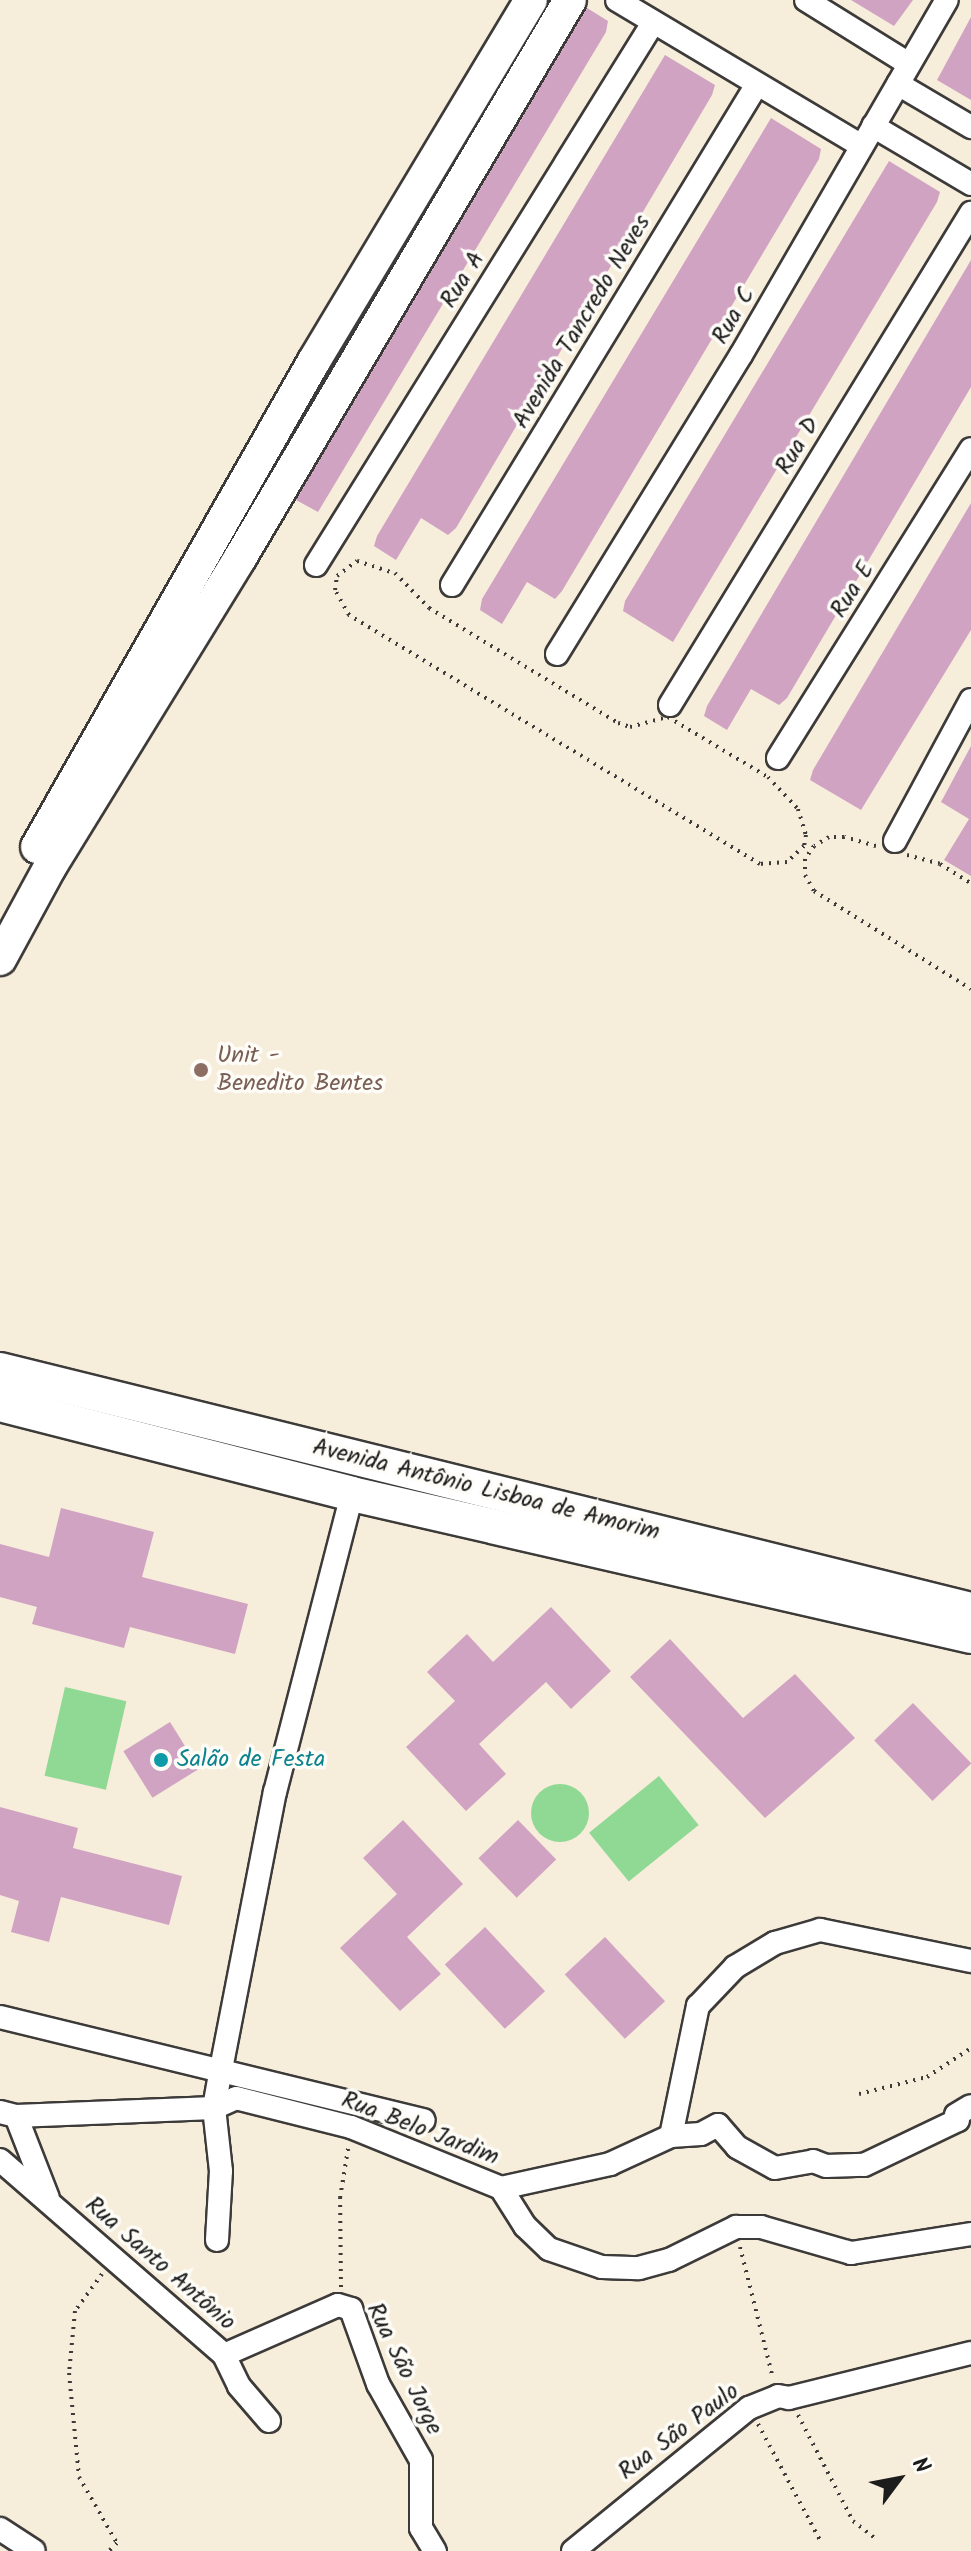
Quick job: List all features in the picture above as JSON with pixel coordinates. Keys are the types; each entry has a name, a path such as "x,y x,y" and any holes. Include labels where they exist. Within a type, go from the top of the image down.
{"main road":[{"name":"Avenida Antônio Lisboa de Amorim","path":"0,1370 971,1610"},
{"name":"Avenida Antônio Lisboa de Amorim","path":"0,1404 352,1494 971,1636"}],"street":[{"path":"0,959 42,861 314,361 531,0"},
{"path":"0,912 42,861 240,558 570,0"},
{"path":"617,0 756,86 862,146"},
{"name":"Rua C","path":"557,654 741,355 947,0"},
{"path":"808,1 971,127"},
{"name":"Rua A","path":"316,565 653,23"},
{"name":"Avenida Tancredo Neves","path":"452,585 756,86"},
{"path":"873,126 971,184"},
{"name":"Rua D","path":"670,705 971,213"},
{"name":"Rua E","path":"778,758 971,449"},
{"path":"896,848 971,700"},
{"path":"217,2240 221,2171 214,2108 221,2069 275,1792 352,1494"},
{"path":"671,2136 698,2006 735,1967 775,1943 820,1930 971,1961"},
{"name":"Rua Belo Jardim","path":"0,2017 424,2120"},
{"name":"Rua Belo Jardim","path":"8,2114 214,2108 236,2098 351,2127 501,2188 610,2164 671,2136 701,2134 718,2125 737,2147 775,2168 813,2161 826,2166 864,2165 958,2120 956,2115 971,2106"},
{"path":"8,2114 48,2199"},
{"name":"Rua Santo Antônio","path":"0,2160 224,2355 239,2386 269,2421"},
{"path":"501,2188 525,2226 549,2249 602,2267 639,2268 669,2260 736,2227 761,2227 851,2253 971,2234"},
{"path":"224,2355 338,2305"},
{"name":"Rua São Jorge","path":"338,2305 351,2309 378,2384 421,2460 421,2528 435,2551"},
{"name":"Rua São Paulo","path":"573,2551 749,2408 971,2353"},
{"path":"0,2529 34,2551"}],"path":[{"path":"371,562 408,583 429,608 618,723 630,727 668,717 768,777 798,809 804,822 804,846 787,862 760,864 349,615 335,590 337,576 346,565 371,562"},
{"path":"971,883 940,864 896,848 829,837 805,859 805,875 814,891 830,904 971,989"},
{"path":"859,2094 927,2077 971,2048"},
{"path":"338,2305 344,2261 340,2198 351,2127"},
{"path":"736,2227 784,2397 853,2521 875,2538"},
{"path":"109,2551 117,2543 79,2477 69,2373 75,2311 113,2259"},
{"path":"749,2408 820,2540"}],"green space":[{"path":"65,1687 126,1701 106,1790 45,1776"},
{"path":"659,1776 699,1825 629,1882 589,1833"},
{"path":"560,1784 580,1793 589,1813 580,1833 560,1842 540,1833 531,1813 540,1793"}],"building":[{"path":"851,0 913,0 894,26"},
{"path":"587,8 608,21 606,32 318,512 296,500"},
{"path":"971,17 971,100 937,80"},
{"path":"665,55 715,85 712,95 456,528 448,535 421,518 396,560 374,546 377,536"},
{"path":"771,118 821,149 819,159 562,591 555,599 527,582 502,624 480,610 482,599"},
{"path":"889,161 940,192 937,202 673,642 623,611 625,601"},
{"path":"971,260 971,387 787,698 779,705 751,689 727,730 704,716 707,706"},
{"path":"971,503 971,630 861,810 810,780 813,770"},
{"path":"971,746 971,876 944,860 969,819 941,802"},
{"path":"61,1508 154,1532 142,1577 248,1604 235,1654 130,1627 124,1648 32,1624 37,1607 0,1597 0,1544 49,1557"},
{"path":"551,1607 611,1671 571,1709 546,1682 479,1744 506,1774 466,1811 406,1747 455,1701 427,1672 467,1634 493,1662"},
{"path":"670,1639 743,1718 795,1674 855,1738 765,1818 630,1677"},
{"path":"913,1703 971,1763 933,1801 874,1741"},
{"name":"Salão de Festa","path":"170,1722 199,1769 153,1798 123,1751"},
{"path":"0,1807 78,1828 73,1848 182,1876 169,1925 61,1897 49,1942 11,1932 19,1901 0,1895"},
{"path":"403,1820 463,1884 407,1937 441,1974 400,2011 340,1948 397,1894 363,1858"},
{"path":"518,1820 556,1860 517,1898 478,1858"},
{"path":"485,1927 545,1991 505,2029 445,1965"},
{"path":"605,1937 665,2001 625,2039 565,1975"}],"place":[{"name":"Unit - Benedito Bentes","path":"201,1070"},
{"name":"Salão de Festa","path":"161,1760"}]}
